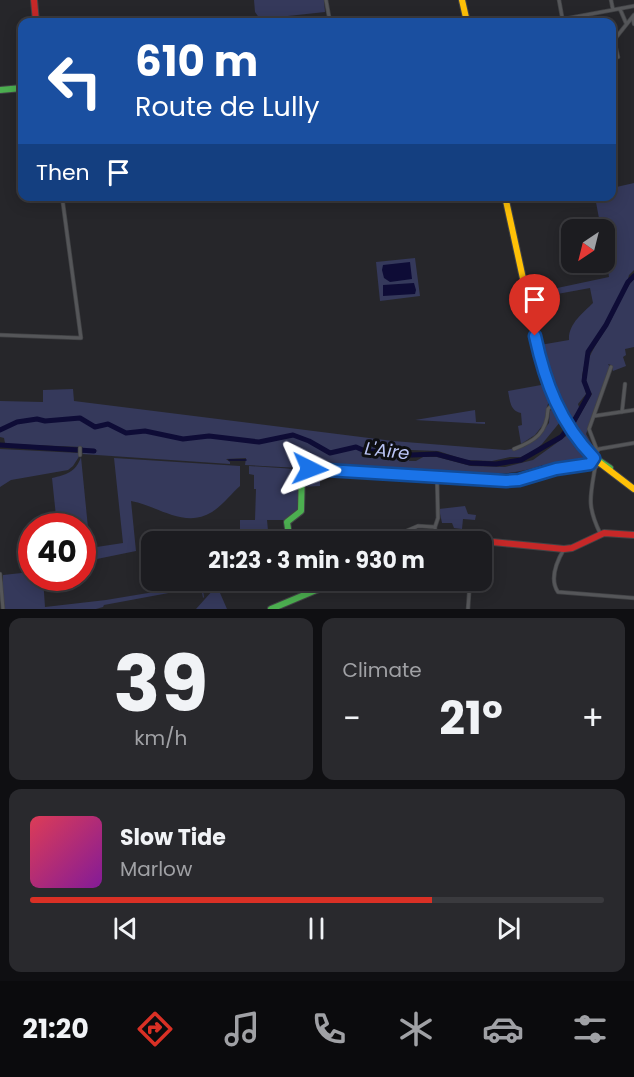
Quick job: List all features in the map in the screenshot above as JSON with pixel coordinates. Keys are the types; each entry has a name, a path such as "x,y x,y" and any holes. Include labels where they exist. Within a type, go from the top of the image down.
{"street":[{"path":"34,0 36,18"},
{"path":"326,0 329,18"},
{"path":"462,0 466,18"},
{"path":"559,0 562,18"},
{"path":"611,0 613,10"},
{"path":"577,18 634,6"},
{"path":"620,9 626,23"},
{"path":"616,37 633,16"},
{"path":"633,16 634,24"},
{"path":"616,48 618,57"},
{"path":"0,90 18,88"},
{"path":"0,335 81,338 63,201"},
{"path":"506,201 539,352 558,409 586,449 634,487"},
{"path":"611,367 589,430 595,455 601,465 634,487"},
{"path":"622,412 625,384"},
{"path":"514,449 528,442 543,430 548,422 548,409 555,402"},
{"path":"594,416 634,410"},
{"path":"288,531 287,522 301,513 303,509 300,485 302,469 490,481 519,480 556,469 587,465 595,455 634,443"},
{"path":"80,448 80,454"},
{"path":"600,533 590,504 596,467 601,465"},
{"path":"435,531 438,518 437,477"},
{"path":"406,531 418,526 435,527"},
{"path":"634,535 600,533 562,552 554,575 554,584 558,592 634,598"},
{"path":"492,542 556,548 562,552"},
{"path":"0,574 3,609"},
{"path":"271,609 314,591"},
{"path":"468,609 469,591"}],"shaded area":[{"path":"254,0 324,0 325,12 259,18 255,12"},
{"path":"634,183 634,270 629,275 600,333 587,351 582,376 586,394 578,404 582,407 573,418 568,413 565,416 560,408 540,345 569,340 574,324 593,303 590,288 530,299 529,294 609,277 608,273 615,273 615,219 599,219 596,201 616,201 616,187"},
{"path":"415,258 420,296 380,301 376,262"},
{"path":"410,262 412,279 390,282 384,278 383,265"},
{"path":"634,279 634,347 625,349 626,355 623,357 626,366 613,371 611,365 608,364 610,367 586,434 594,448 592,451 582,441 578,445 589,458 584,462 588,463 548,468 539,473 512,480 417,474 427,472 504,477 533,471 543,465 508,473 471,474 399,468 399,472 404,473 304,467 306,462 292,462 292,466 299,466 299,468 245,465 246,458 226,459 230,464 82,454 98,451 82,447 9,444 0,437 0,401 43,402 43,390 73,389 74,401 393,441 505,450 524,447 538,437 549,423 550,411 553,407 560,422 542,444 521,457 492,461 466,460 438,451 411,450 409,461 416,461 423,457 437,457 471,466 505,467 533,460 569,434 575,441 578,436 572,429 592,394 585,374 587,364"},
{"path":"414,283 415,294 383,296 383,285"},
{"path":"544,386 549,401 546,421 535,435 521,444 518,426 522,425 521,413 513,408 508,391"},
{"path":"475,410 476,422 485,422 485,424 415,420"},
{"path":"0,449 80,453 80,455 68,470 11,480 0,487"},
{"path":"81,457 87,513 56,513 52,478 70,472"},
{"path":"114,458 240,466 240,486 212,512 202,517 172,515 131,501 136,551 96,559 96,547 123,543"},
{"path":"249,466 341,472 320,481 320,486 300,487 301,510 288,520 267,520 268,531 240,531 240,520 255,520 256,489 254,489 254,475 249,474"},
{"path":"465,506 468,514 476,515 475,520 463,519 462,529 454,528 452,523 442,523 439,509"},
{"path":"18,573 18,591 44,591 45,607 160,591 179,591 104,605 96,609 3,609 3,575"},
{"path":"212,591 219,591 227,609 196,609"}],"waterway":[{"name":"L'Aire","path":"0,430 17,422 80,418 95,427 108,424 126,433 145,431 183,439 209,436 259,442 293,435 330,453 356,447 365,451 400,452 412,455 436,454 470,463 496,464 521,460 561,437 574,421 589,394 584,381 588,352 606,325 628,282 634,276"},
{"path":"0,445 94,451"},
{"path":"229,460 246,460"},
{"path":"292,464 304,464"},
{"path":"400,470 507,475 527,472 543,466"}],"traffic: fast":[{"path":"0,90 18,88"},
{"path":"288,531 287,522 301,511 302,469 506,481 523,479 556,469 587,465 595,457"},
{"path":"595,458 610,468"},
{"path":"271,609 314,591"}],"traffic: slow":[{"path":"462,0 466,18"},
{"path":"506,201 539,352 558,409 572,432 596,460 634,489"}],"traffic: jam":[{"path":"34,0 36,18"},
{"path":"492,542 564,549 572,548 604,533 634,535"}],"route":[{"path":"310,469 506,481 519,480 556,469 590,464 594,458 572,432 555,402 535,336"}]}
